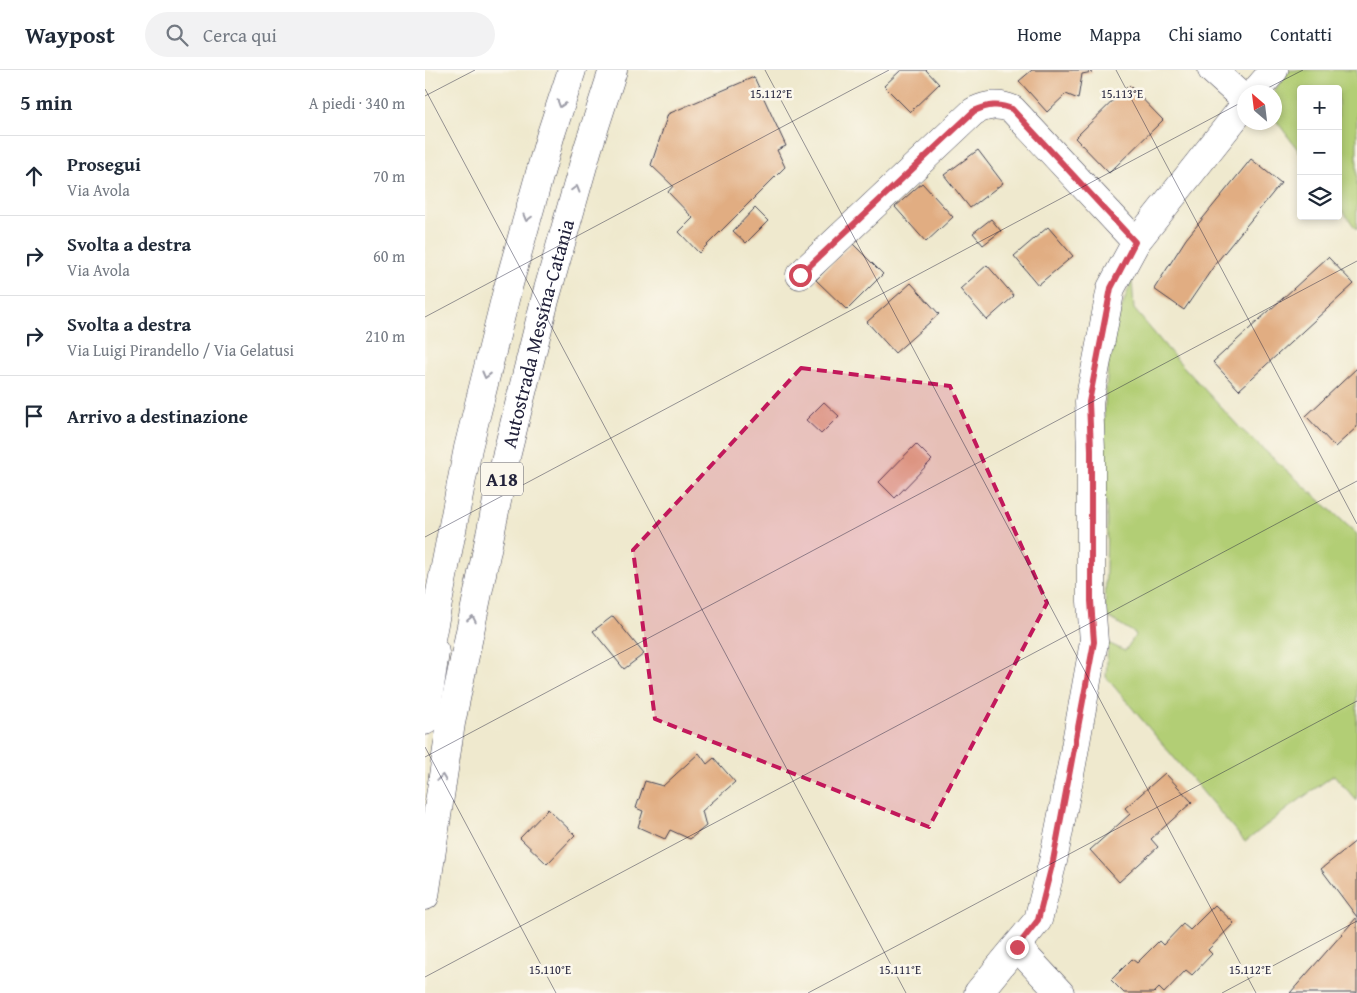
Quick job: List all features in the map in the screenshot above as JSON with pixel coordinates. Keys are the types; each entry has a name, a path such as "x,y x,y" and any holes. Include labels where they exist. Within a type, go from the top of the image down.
{"main road":[{"name":"Autostrada Messina-Catania","path":"425,670 468,448 507,291 550,137 571,70"},
{"name":"Autostrada Messina-Catania","path":"425,896 451,723 507,454 545,300 588,148 613,70"},
{"path":"1212,70 1237,92"},
{"path":"1261,85 1274,70"},
{"path":"800,275 974,111 988,105 1002,105 1012,109 1135,242"},
{"path":"977,993 1038,920 1051,870 1094,642 1091,601 1091,450 1089,402 1111,288 1135,242 1237,116"},
{"path":"425,722 448,559"},
{"path":"1017,947 1060,993"}],"highlighted area":[{"path":"801,368 950,386 1047,603 929,827 655,719 633,550"}],"green space":[{"path":"1290,70 1357,70 1357,230 1342,210 1342,85 1297,85 1297,149 1282,128 1282,85 1278,85"},
{"path":"1132,279 1134,309 1172,354 1240,428 1357,534 1357,801 1334,775 1245,842 1106,677 1108,643 1125,651 1136,634 1105,615 1107,520 1102,441 1110,342"}],"building":[{"path":"901,70 926,70 939,84 910,112 884,86"},
{"path":"1032,70 1092,70 1092,72 1082,74 1078,99 1066,94 1047,112 1019,81"},
{"path":"754,77 786,146 777,150 785,167 699,253 679,232 693,218 668,192 673,186 651,165 668,114"},
{"path":"1129,85 1163,120 1109,173 1075,138"},
{"path":"978,150 1003,183 970,208 944,175"},
{"path":"1251,159 1281,183 1216,263 1184,310 1154,289 1186,239"},
{"path":"922,183 953,217 926,242 895,207"},
{"path":"755,208 768,221 746,243 733,231"},
{"path":"991,219 1001,231 983,245 973,233"},
{"path":"1048,227 1073,256 1038,285 1014,256"},
{"path":"852,243 883,274 847,310 816,280"},
{"path":"1328,257 1354,284 1239,390 1213,362"},
{"path":"987,265 1014,296 987,320 960,289"},
{"path":"911,283 939,314 895,353 867,322"},
{"path":"1357,368 1357,427 1335,447 1306,416"},
{"path":"824,402 839,416 821,434 806,420"},
{"path":"916,444 932,460 895,498 879,482"},
{"path":"613,616 644,654 624,669 593,631"},
{"path":"699,753 707,764 714,758 735,782 702,811 706,826 690,839 670,830 665,839 638,827 643,811 636,808 645,781 663,786"},
{"path":"1165,773 1192,802 1151,839 1158,847 1119,882 1090,850 1130,814 1125,808"},
{"path":"548,809 575,835 547,864 520,838"},
{"path":"1357,840 1357,917 1321,869"},
{"path":"1215,905 1234,923 1208,950 1212,954 1192,975 1186,970 1164,993 1159,988 1154,993 1124,993 1111,980 1132,959 1137,963 1159,941 1163,945 1183,924 1190,930"},
{"path":"1357,917 1357,993 1290,993"}],"route":[{"path":"800,275 974,111 988,105 1002,105 1012,109 1135,242 1111,288 1089,402 1091,450 1091,601 1094,642 1053,861 1038,920 1017,947"}]}
